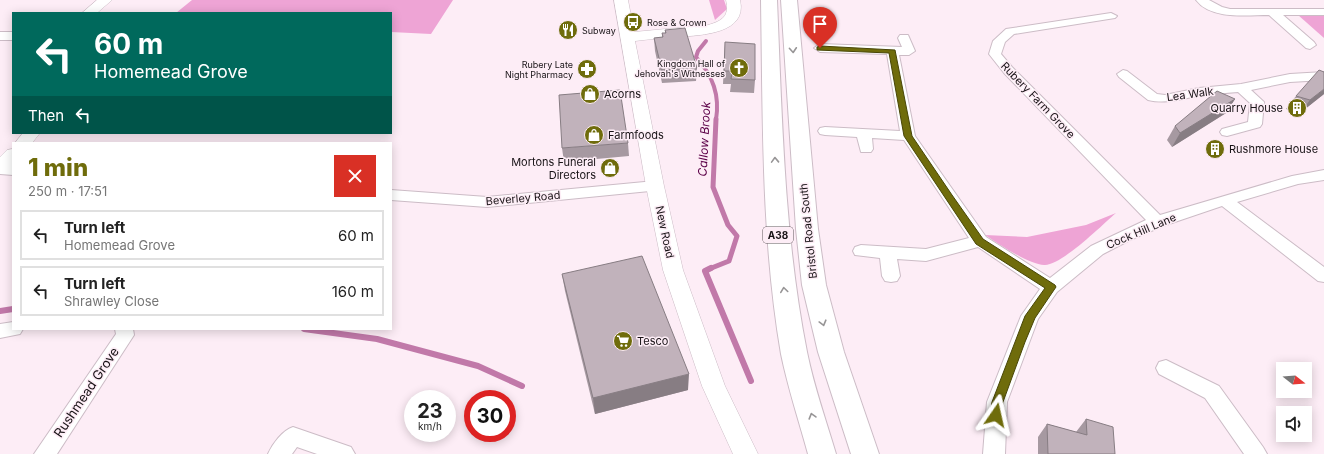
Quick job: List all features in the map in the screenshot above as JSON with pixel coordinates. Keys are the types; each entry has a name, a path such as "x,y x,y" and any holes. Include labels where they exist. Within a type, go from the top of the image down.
{"highway":[{"name":"A38","path":"768,0 777,224 783,285 794,354 822,454"},
{"name":"Bristol Road South","path":"789,0 807,222 814,286 831,352 866,454"}],"street":[{"path":"90,12 105,0"},
{"name":"New Road","path":"621,0 629,37 655,186 673,270 714,386 746,454"},
{"path":"629,37 707,30 719,27 728,22 735,15 733,0"},
{"path":"1201,0 1219,10 1242,13 1324,12"},
{"path":"1272,12 1310,45"},
{"name":"Rubery Farm Grove","path":"1111,16 1010,31 999,41 995,54 1008,70 1157,222"},
{"path":"1296,33 1316,32"},
{"path":"0,36 12,36"},
{"path":"820,48 909,51 904,38"},
{"path":"892,51 908,136 980,241 1051,287"},
{"name":"Lea Walk","path":"1123,74 1153,97 1165,99 1199,92 1241,88 1290,78 1324,76"},
{"path":"1227,132 1255,124 1256,102 1241,88"},
{"path":"824,131 908,136"},
{"path":"24,142 31,134"},
{"path":"864,134 866,149"},
{"name":"Cock Hill Lane","path":"994,454 997,402 1030,316 1051,287 1097,250 1124,236 1157,222 1224,200 1297,179 1324,175"},
{"name":"Beverley Road","path":"392,196 487,202 655,186"},
{"path":"1224,200 1302,257 1324,276"},
{"path":"861,251 926,255 954,249 980,241"},
{"path":"888,253 891,276"},
{"path":"0,331 12,329"},
{"name":"Rushmead Grove","path":"45,454 124,335 124,330"},
{"path":"1166,368 1212,392 1256,454"},
{"path":"279,454 293,436 344,454"}],"shaded area":[{"path":"192,0 453,0 431,34 392,32 392,12 177,12"},
{"path":"709,0 724,0 727,9 715,20"},
{"path":"1298,15 1324,15 1324,38"},
{"path":"1116,213 1071,252 1053,263 1045,265 1031,262 1023,258 985,235 1027,237 1086,225"}],"building":[{"path":"685,28 697,68 662,70 654,38 663,37 662,33 666,33 665,30"},
{"name":"Kingdom Hall of Jehovah's Witnesses","path":"725,42 755,44 755,80 731,79 732,71 724,71"},
{"path":"1319,70 1324,72 1324,89 1310,100 1296,96"},
{"name":"Farmfoods","path":"620,90 628,143 562,148 559,95"},
{"path":"1217,91 1235,99 1180,133 1175,126"},
{"name":"Tesco","path":"642,256 689,374 593,398 562,274"},
{"path":"1086,419 1113,427 1115,454 1048,454 1047,424 1087,435"}],"waterway":[{"name":"Callow Brook","path":"706,41 698,51 696,57 707,71 714,86 717,102 716,120"},
{"name":"Callow Brook","path":"709,269 729,261 737,236 728,225 713,187 716,119"},
{"name":"Callow Brook","path":"709,269 705,271 751,381"},
{"path":"0,311 12,309"},
{"path":"311,330 377,339 478,366 522,386"}],"place":[{"name":"Rose & Crown","path":"633,22"},
{"name":"Subway","path":"568,30"},
{"name":"Kingdom Hall of Jehovah's Witnesses","path":"739,68"},
{"name":"Rubery Late Night Pharmacy","path":"587,69"},
{"name":"Acorns","path":"590,94"},
{"name":"Quarry House","path":"1297,108"},
{"name":"Farmfoods","path":"594,135"},
{"name":"Rushmore House","path":"1215,149"},
{"name":"Mortons Funeral Directors","path":"610,168"},
{"name":"Tesco","path":"623,341"}],"route":[{"path":"820,48 892,51 908,136 949,197 980,241 1051,287 1030,316 997,402 996,415"}]}
